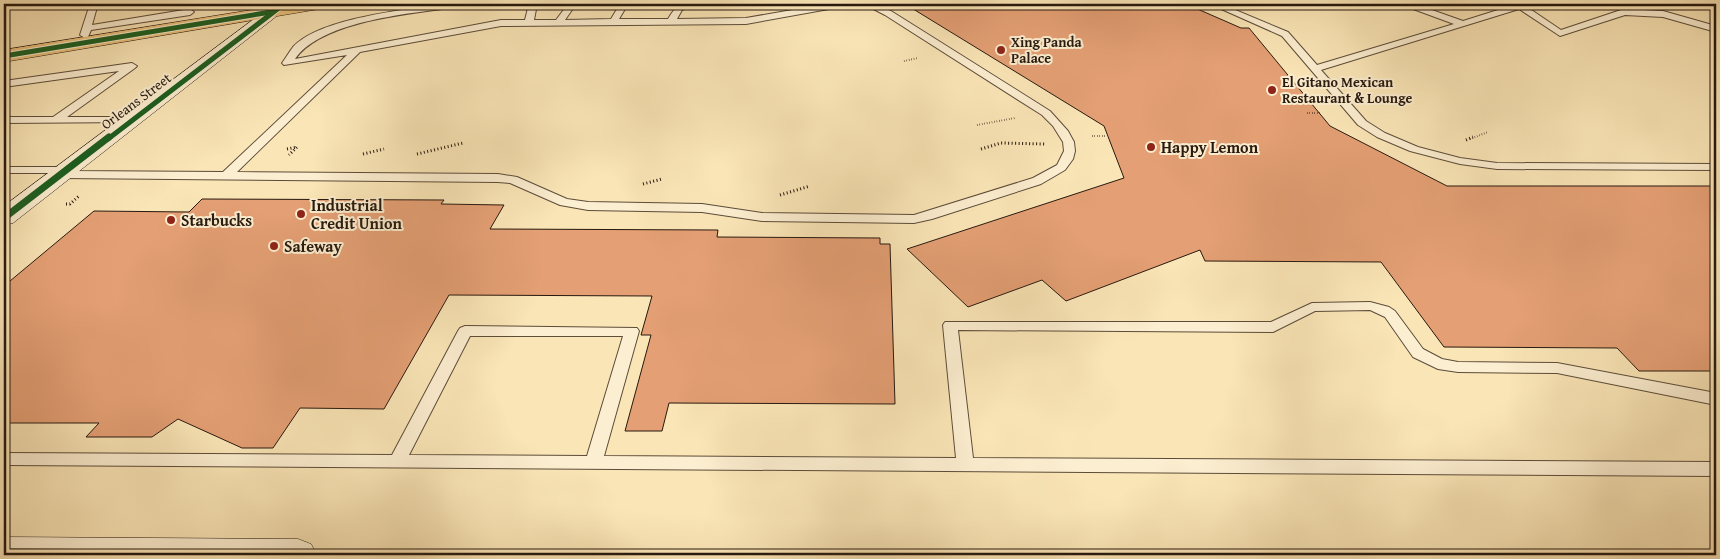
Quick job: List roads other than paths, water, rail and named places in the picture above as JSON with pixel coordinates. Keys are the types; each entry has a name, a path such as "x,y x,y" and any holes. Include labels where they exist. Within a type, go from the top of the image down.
{"main road":[{"path":"4,56 86,30 189,11 279,8 319,4"},
{"name":"Orleans Street","path":"4,218 279,8"},
{"path":"4,553 298,555"}],"lane":[{"path":"86,30 93,5 109,4"},
{"path":"458,4 341,25 306,42 290,54 287,63 501,23 746,22 840,4"},
{"path":"529,23 533,4"},
{"path":"558,23 572,4"},
{"path":"613,22 624,4"},
{"path":"670,22 678,8 690,4"},
{"path":"4,170 226,176 498,178 513,180 564,202 588,206 702,208 762,217 914,219 1037,181 1050,176 1060,168 1070,152 1069,144 1065,131 1046,113 888,13 868,4"},
{"path":"1214,4 1284,34 1368,128 1396,142 1446,158 1497,166 1716,167"},
{"path":"1408,4 1463,24"},
{"path":"1419,8 1434,4"},
{"path":"1315,69 1524,5 1560,33 1624,12 1663,14 1716,28"},
{"path":"145,12 189,11"},
{"path":"86,30 121,16"},
{"path":"226,176 358,49"},
{"path":"4,84 132,66 56,120"},
{"path":"4,120 132,120"},
{"path":"965,465 950,325 1273,326 1312,307 1362,306 1384,310 1398,323 1418,353 1438,364 1458,367 1557,368 1716,399"},
{"path":"397,462 465,331 632,331 593,462"},
{"path":"4,459 1716,469"}],"place":[{"name":"Xing Panda Palace","path":"1001,50"},
{"name":"El Gitano Mexican Restaurant & Lounge","path":"1272,90"},
{"name":"Happy Lemon","path":"1151,147"},
{"name":"Industrial Credit Union","path":"301,214"},
{"name":"Starbucks","path":"171,220"},
{"name":"Safeway","path":"274,246"}]}
